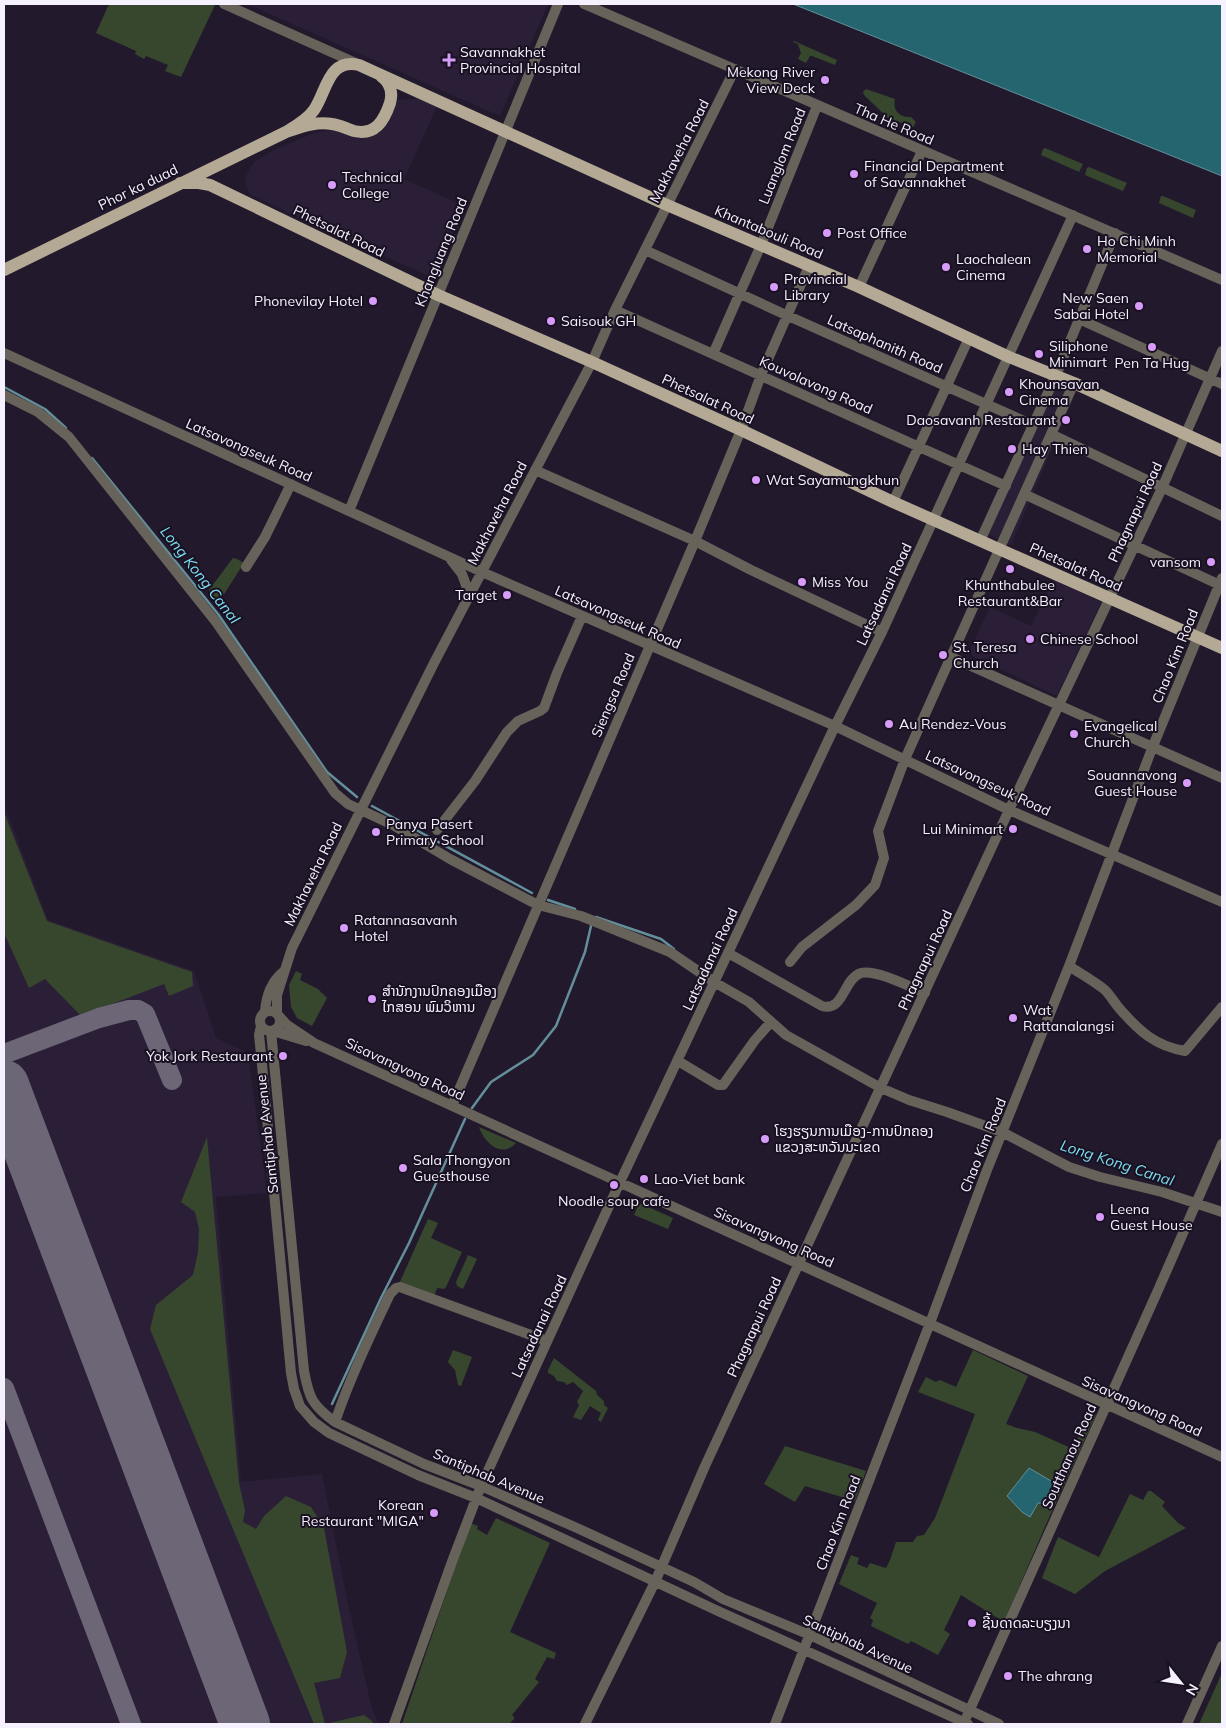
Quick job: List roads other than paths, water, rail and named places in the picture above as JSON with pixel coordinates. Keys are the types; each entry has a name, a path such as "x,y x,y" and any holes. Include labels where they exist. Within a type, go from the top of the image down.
{"main road":[{"path":"286,132 315,109 334,71 341,66 353,63 359,65"},
{"name":"Khantabouli Road","path":"359,65 506,130 667,205 859,287 1009,357 1056,375 1222,451"},
{"path":"286,132 318,123 332,124 361,132 375,129 384,118 392,96 388,82 377,73"},
{"name":"Phor ka duad","path":"4,270 286,132"},
{"path":"221,190 215,183 214,174 218,166 223,163"},
{"name":"Phetsalat Road","path":"180,183 199,182 221,190 438,295 592,362 893,502 1222,648"}],"street":[{"path":"224,4 359,65"},
{"name":"Khangluang Road","path":"349,511 558,4"},
{"name":"Tha He Road","path":"584,4 1222,280"},
{"path":"319,46 328,53 330,58 332,68 330,77"},
{"name":"Makhaveha Road","path":"285,969 292,948 360,810 434,663 592,362 614,310 735,69"},
{"name":"Luanglom Road","path":"713,354 761,245 817,106"},
{"path":"859,287 922,151"},
{"name":"Latsadanai Road","path":"394,1724 481,1486 620,1182 835,726 882,632 1073,215"},
{"path":"980,541 1056,375 1115,233"},
{"name":"Latsaphanith Road","path":"645,250 1034,425"},
{"name":"Siengsa Road","path":"452,1106 695,541 741,430 761,375 809,266"},
{"name":"Kouvolavong Road","path":"614,310 1006,486"},
{"path":"1079,319 1222,384"},
{"path":"893,502 969,338"},
{"name":"Phagnapui Road","path":"585,1724 656,1582 705,1466 1009,810 1162,488 1222,351"},
{"name":"Latsavongseuk Road","path":"4,353 444,555 835,726 1009,810 1222,902"},
{"path":"790,962 802,947 856,905 875,885 884,858 878,830 906,759 1074,383"},
{"path":"4,395 38,412 69,437 216,622 335,793 348,804 393,825 450,859 538,905 581,916 670,952 714,982 749,1002 786,1035 881,1088 909,1100 1002,1132 1069,1167 1222,1212"},
{"path":"1051,434 1222,516"},
{"path":"535,470 695,541 882,632"},
{"path":"246,567 265,536 291,484"},
{"path":"1024,494 1135,546 1221,583"},
{"path":"444,555 462,574 470,596"},
{"name":"Chao Kim Road","path":"775,1724 1002,1132 1070,966 1153,746 1221,583"},
{"path":"437,830 475,781 507,732 518,721 544,708 582,616"},
{"path":"951,657 1222,778"},
{"path":"728,953 828,1008 835,1006 853,979 861,973 871,973 886,977 925,993"},
{"path":"1070,966 1105,990 1120,1009 1148,1036 1163,1046 1186,1051 1222,1007"},
{"path":"265,1012 267,995 278,976 285,969"},
{"path":"268,1029 278,1026 277,995 285,969"},
{"path":"272,1011 287,1025 314,1043 268,1029 260,1016 265,1012 272,1011"},
{"path":"678,1061 718,1085 723,1085 755,1040 771,1022"},
{"name":"Santiphab Avenue","path":"268,1029 304,1371 311,1400 322,1413 335,1422 424,1464 481,1486 577,1528 694,1582 723,1598 810,1636 999,1724"},
{"name":"Santiphab Avenue","path":"268,1029 259,1036 260,1054 291,1373 300,1406 314,1422 328,1432 418,1475 476,1498 965,1724"},
{"name":"Sisavangvong Road","path":"314,1043 1222,1457"},
{"name":"Soutthanou Road","path":"965,1724 969,1710 1107,1405 1222,1144"},
{"path":"335,1422 364,1349 390,1294 396,1288 547,1341"},
{"path":"1187,1724 1222,1646"}],"waterway":[{"name":"Long Kong Canal","path":"4,387 45,409 66,428"},
{"name":"Long Kong Canal","path":"92,458 218,614 327,772 357,797"},
{"name":"Long Kong Canal","path":"372,806 532,893"},
{"name":"Long Kong Canal","path":"548,900 575,909"},
{"name":"Long Kong Canal","path":"596,917 661,939 674,949"},
{"path":"472,1108 491,1082 533,1055 556,1026 585,952 591,926"},
{"path":"332,1404 381,1298 409,1243 465,1119"}],"place":[{"name":"Savannakhet Provincial Hospital","path":"449,60"},
{"name":"Mekong River View Deck","path":"825,80"},
{"name":"Financial Department of Savannakhet","path":"854,174"},
{"name":"Technical College","path":"332,185"},
{"name":"Post Office","path":"827,233"},
{"name":"Ho Chi Minh Memorial","path":"1087,249"},
{"name":"Laochalean Cinema","path":"946,267"},
{"name":"Provincial Library","path":"774,287"},
{"name":"Phonevilay Hotel","path":"373,301"},
{"name":"New Saen Sabai Hotel","path":"1139,306"},
{"name":"Saisouk GH","path":"551,321"},
{"name":"Pen Ta Hug","path":"1152,347"},
{"name":"Siliphone Minimart","path":"1039,354"},
{"name":"Khounsavan Cinema","path":"1009,392"},
{"name":"Daosavanh Restaurant","path":"1066,420"},
{"name":"Hay Thien","path":"1012,449"},
{"name":"Wat Sayamungkhun","path":"756,480"},
{"name":"vansom","path":"1211,562"},
{"name":"Khunthabulee Restaurant&Bar","path":"1010,569"},
{"name":"Miss You","path":"802,582"},
{"name":"Target","path":"507,595"},
{"name":"Chinese School","path":"1030,639"},
{"name":"St. Teresa Church","path":"943,655"},
{"name":"Au Rendez-Vous","path":"889,724"},
{"name":"Evangelical Church","path":"1074,734"},
{"name":"Souannavong Guest House","path":"1187,783"},
{"name":"Lui Minimart","path":"1013,829"},
{"name":"Panya Pasert Primary School","path":"376,832"},
{"name":"Ratannasavanh Hotel","path":"344,928"},
{"name":"ສຳນັກງານປົກຄອງເມືອງ ໄກສອນ ພົມວິຫານ","path":"372,999"},
{"name":"Wat Rattanalangsi","path":"1013,1018"},
{"name":"Yok Jork Restaurant","path":"283,1056"},
{"name":"ໂຮງຮຽນການເມືອງ-ການປົກຄອງ ແຂວງສະຫວັນນະເຂດ","path":"765,1139"},
{"name":"Sala Thongyon Guesthouse","path":"403,1168"},
{"name":"Lao-Viet bank","path":"644,1179"},
{"name":"Noodle soup cafe","path":"614,1185"},
{"name":"Leena Guest House","path":"1100,1217"},
{"name":"Korean Restaurant \"MIGA\"","path":"434,1513"},
{"name":"ຊີ້ນດາດລະບຽງນາ","path":"972,1623"},
{"name":"The ahrang","path":"1008,1676"}]}
